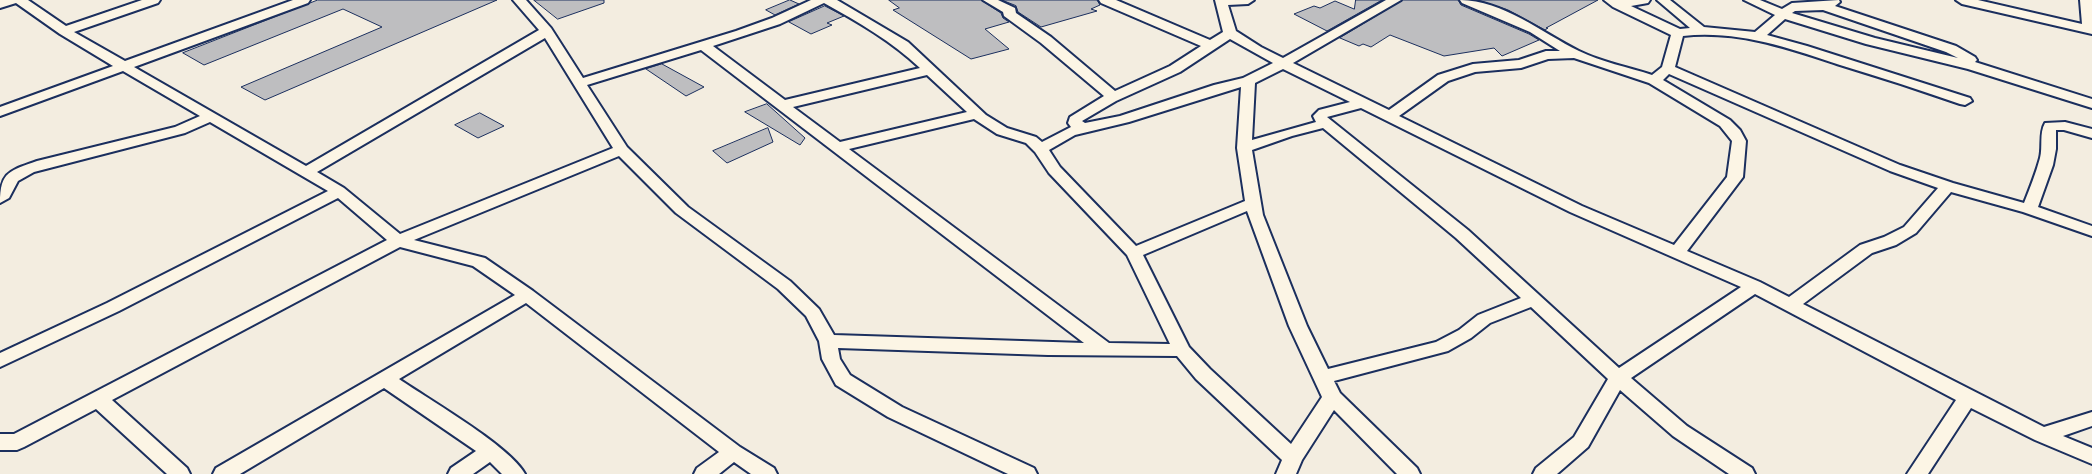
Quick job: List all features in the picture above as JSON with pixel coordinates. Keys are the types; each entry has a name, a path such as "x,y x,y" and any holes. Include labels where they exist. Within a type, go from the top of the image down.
{"street":[{"path":"0,4 12,0"},
{"path":"20,0 64,31 124,67 339,191 398,241 479,262 527,295 733,452 767,474"},
{"path":"64,31 154,0"},
{"path":"0,112 304,0"},
{"path":"519,0 547,31 621,150 682,210 784,285 813,312 828,342 831,359 843,380 894,412 1027,474"},
{"path":"580,83 776,21 821,0"},
{"path":"828,0 866,21 903,45 977,114 1002,131 1030,140 1041,149 1054,170 1134,253 1182,350 1203,374 1292,458"},
{"path":"989,0 1011,11 1008,13 1046,40 1114,97"},
{"path":"1105,0 1155,20 1209,45"},
{"path":"1248,0 1221,1 1230,33 1256,50 1576,209 1754,286 1968,398 2042,435 2092,456"},
{"path":"1041,149 1070,132 1124,119 1219,88 1248,81 1285,64 1372,11 1395,0"},
{"path":"1466,0 1534,29 1575,54 1654,80 1725,123 1735,133 1738,141 1735,177 1676,252"},
{"path":"1613,2 1644,0"},
{"path":"1664,0 1699,29"},
{"path":"1750,0 1782,14 1871,41 1973,66 2092,104"},
{"path":"1824,6 1838,0"},
{"path":"1962,0 2011,6 2090,30 2086,0"},
{"path":"1613,2 1678,33 1699,29 1757,37 1807,50 1965,101"},
{"path":"1757,37 1792,7 1824,6 1951,49 1968,58 1973,63 1973,66"},
{"path":"306,172 547,31"},
{"path":"1083,128 1075,120 1114,97 1174,70 1191,60 1209,45 1230,33"},
{"path":"1654,80 1668,69 1678,33"},
{"path":"703,45 1104,349"},
{"path":"1390,116 1443,78 1473,68 1521,64 1546,55 1575,54"},
{"path":"1668,69 1895,168 1948,186 2029,209 2092,231"},
{"path":"783,105 931,70"},
{"path":"1248,81 1244,148 1255,215 1298,326 1332,396 1410,474"},
{"path":"1364,103 1324,113 1320,116 1321,119 1328,122 1462,234 1618,378 1680,431 1746,474"},
{"path":"838,147 977,114"},
{"path":"0,198 5,194 11,180 33,168 180,130 210,117"},
{"path":"1244,148 1287,133 1328,122"},
{"path":"2029,209 2044,171 2049,148 2048,132 2050,126 2065,126 2092,134"},
{"path":"0,442 17,442 398,241 621,150"},
{"path":"1789,306 1866,249 1890,241 1910,230 1948,186"},
{"path":"0,361 113,307 339,191"},
{"path":"1134,253 1253,203"},
{"path":"1543,474 1581,442 1598,416 1618,378 1754,286"},
{"path":"223,474 383,378 527,295"},
{"path":"1322,377 1442,347 1465,334 1484,319 1533,300"},
{"path":"828,342 1182,350"},
{"path":"383,378 491,451 515,474"},
{"path":"1286,474 1292,458 1332,396"},
{"path":"1917,474 1968,398"},
{"path":"99,400 180,474"},
{"path":"2042,435 2092,419"},
{"path":"458,474 491,451"},
{"path":"704,474 733,452"}],"building":[{"path":"318,0 497,0 265,100 241,87 382,27 343,9 204,65 183,53"},
{"path":"534,0 604,0 604,3 558,19"},
{"path":"790,0 799,4 775,15 766,10"},
{"path":"889,0 981,0 1001,13 1003,18 1009,22 985,29 1009,49 971,59 893,10 899,8"},
{"path":"1002,0 1097,0 1100,5 1091,9 1097,11 1041,27 1018,12 1016,6"},
{"path":"1356,0 1382,0 1327,31 1294,14 1314,6 1320,8 1335,1 1354,9"},
{"path":"1403,0 1458,0 1461,5 1539,40 1502,56 1494,48 1444,56 1390,35 1371,47 1363,44 1359,46 1340,38"},
{"path":"1478,0 1598,0 1545,30 1508,10"},
{"path":"825,6 844,16 827,23 832,25 811,34 789,22"},
{"path":"662,64 704,87 686,96 646,69"},
{"path":"767,104 805,138 800,145 745,112"},
{"path":"480,113 504,126 478,138 455,125"},
{"path":"768,128 773,142 727,163 713,151"}]}
